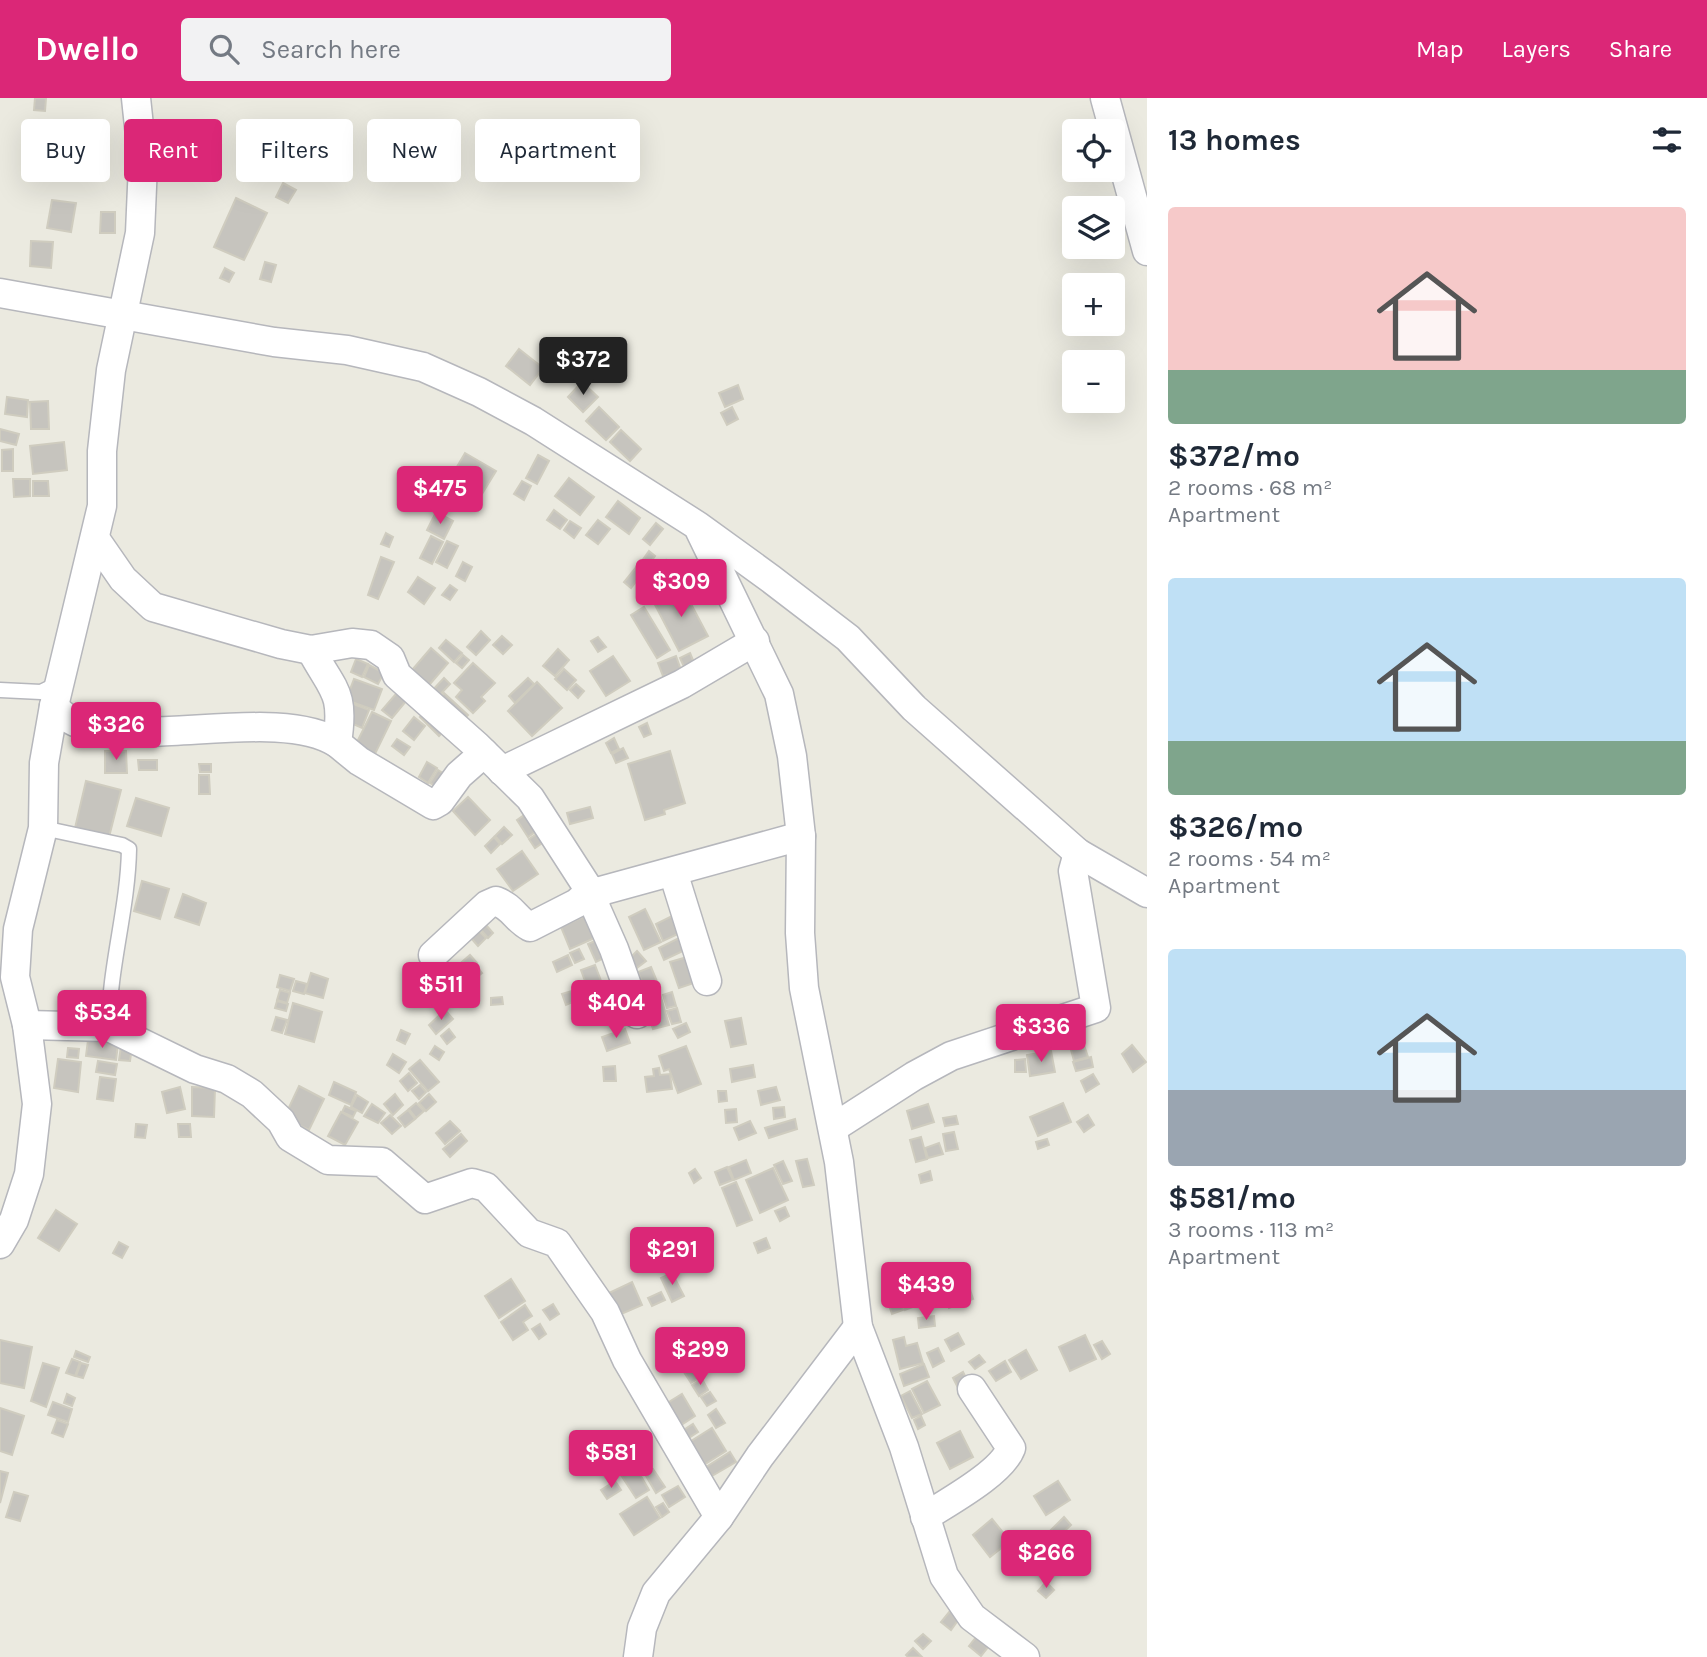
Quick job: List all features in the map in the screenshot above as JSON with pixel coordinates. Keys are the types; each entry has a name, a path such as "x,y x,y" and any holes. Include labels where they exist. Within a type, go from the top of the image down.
{"street":[{"path":"0,1244 14,1220 29,1174 37,1104 27,1025 15,977 18,929 43,828 44,763 56,695 96,540 102,506 102,450 111,370 139,233 143,164 136,98"},
{"path":"1105,98 1147,251"},
{"path":"0,293 274,342 347,350 423,367 479,392 533,421 698,526 848,638 914,708 1078,853 1147,893"},
{"path":"698,526 779,694 792,756 801,836 800,933 804,988 833,1128 858,1327 904,1447 944,1576 972,1617 1026,1657"},
{"path":"96,540 123,579 153,607 310,650 352,643 371,645 390,658 397,675 493,762 536,807 593,892 595,906 614,949 637,1014"},
{"path":"56,695 62,718 92,729 276,729 326,736 359,761 433,805 440,801 459,775 682,684 755,641"},
{"path":"310,650 338,690 340,725 337,743"},
{"path":"433,955 486,905 496,901 512,907 521,922 530,927 578,903 593,892 801,836"},
{"path":"833,1128 914,1076 951,1056 1096,1008 1073,871 1078,853"},
{"path":"673,872 707,981"},
{"path":"27,1025 109,1027 195,1069 227,1079 252,1094 281,1121 290,1137 328,1160 382,1162 425,1199 472,1183 486,1187 529,1233 557,1243 606,1312 627,1360 719,1517"},
{"path":"638,1657 642,1628 656,1592 719,1517 760,1456 858,1327"},
{"path":"925,1517 964,1492 1007,1458 1011,1448 972,1389"}],"lane":[{"path":"0,690 56,695"},
{"path":"43,828 122,845 129,849 129,873 109,994 109,1027"}],"building":[{"path":"35,98 46,98 45,111 34,110"},
{"path":"283,183 296,190 288,203 276,197"},
{"path":"236,198 267,213 244,260 214,247"},
{"path":"52,200 76,203 71,232 47,228"},
{"path":"101,212 115,212 115,233 100,233"},
{"path":"31,241 53,242 51,268 30,266"},
{"path":"265,262 276,265 271,282 260,279"},
{"path":"225,268 234,273 229,282 220,278"},
{"path":"519,349 543,368 530,385 506,366"},
{"path":"582,382 598,397 583,412 568,397"},
{"path":"738,385 743,399 725,407 719,393"},
{"path":"7,397 28,400 27,417 5,414"},
{"path":"48,401 49,429 31,429 30,402"},
{"path":"599,407 619,427 606,440 586,421"},
{"path":"732,407 738,419 727,425 721,413"},
{"path":"0,429 19,434 16,445 0,441"},
{"path":"621,430 641,449 630,461 610,442"},
{"path":"64,442 67,470 33,474 30,446"},
{"path":"13,449 13,471 2,471 2,450"},
{"path":"465,453 496,471 474,507 444,489"},
{"path":"538,455 549,461 537,484 526,478"},
{"path":"569,478 594,497 580,515 555,496"},
{"path":"13,479 30,479 30,496 14,497"},
{"path":"33,481 48,481 49,496 33,496"},
{"path":"522,481 531,486 524,500 514,494"},
{"path":"618,501 640,518 629,534 606,517"},
{"path":"554,510 567,520 560,529 547,520"},
{"path":"436,512 453,521 444,539 427,530"},
{"path":"598,520 610,529 598,544 586,535"},
{"path":"570,521 581,528 574,538 564,530"},
{"path":"656,523 663,529 650,545 643,539"},
{"path":"386,533 393,537 389,547 381,544"},
{"path":"431,536 443,542 432,564 420,558"},
{"path":"447,541 458,546 447,568 436,562"},
{"path":"649,551 655,556 645,570 639,565"},
{"path":"381,557 394,562 378,599 368,595"},
{"path":"666,560 672,568 664,575 658,568"},
{"path":"463,562 472,567 465,581 456,576"},
{"path":"637,566 644,571 631,588 624,582"},
{"path":"418,577 435,588 424,604 408,592"},
{"path":"450,585 457,590 450,600 442,595"},
{"path":"682,587 708,636 679,651 654,603"},
{"path":"644,607 670,650 657,658 631,615"},
{"path":"481,631 490,640 476,655 467,647"},
{"path":"502,636 512,645 503,654 493,645"},
{"path":"598,637 606,647 598,652 591,641"},
{"path":"446,640 462,653 454,662 439,648"},
{"path":"431,648 448,663 424,691 407,676"},
{"path":"558,649 569,660 555,676 543,666"},
{"path":"690,653 695,665 685,669 680,658"},
{"path":"463,655 469,660 462,668 456,663"},
{"path":"613,656 630,681 606,696 590,671"},
{"path":"676,656 681,670 663,676 658,663"},
{"path":"356,659 368,664 362,677 351,672"},
{"path":"473,663 495,683 481,697 485,701 473,713 456,697 462,690 454,683"},
{"path":"369,665 384,673 378,684 364,677"},
{"path":"564,669 576,680 567,690 555,679"},
{"path":"444,678 450,684 435,700 429,694"},
{"path":"528,678 534,684 515,703 509,696"},
{"path":"354,679 382,689 374,710 346,700"},
{"path":"537,682 562,708 532,736 508,711"},
{"path":"576,684 584,691 578,698 570,690"},
{"path":"402,687 411,695 392,718 382,710"},
{"path":"444,693 468,715 459,724 436,702"},
{"path":"351,703 369,710 362,728 344,720"},
{"path":"429,707 449,725 439,736 420,717"},
{"path":"372,712 391,721 374,756 355,746"},
{"path":"414,717 425,726 414,740 403,731"},
{"path":"647,723 651,734 644,737 639,727"},
{"path":"614,738 619,749 611,753 606,743"},
{"path":"397,739 410,747 404,755 392,746"},
{"path":"623,748 628,758 616,763 612,754"},
{"path":"105,751 126,751 127,773 105,773"},
{"path":"670,751 685,803 664,810 665,814 645,820 628,764"},
{"path":"138,760 157,760 157,770 139,770"},
{"path":"427,762 437,768 428,783 419,777"},
{"path":"199,764 211,764 211,772 200,772"},
{"path":"438,770 443,773 435,786 430,783"},
{"path":"199,775 209,775 210,794 199,794"},
{"path":"86,781 121,790 109,837 75,828"},
{"path":"468,797 490,820 475,835 453,811"},
{"path":"136,798 169,808 161,836 127,826"},
{"path":"590,807 593,818 570,824 567,813"},
{"path":"530,811 541,828 528,837 517,820"},
{"path":"504,827 512,835 502,844 495,836"},
{"path":"543,830 548,839 535,848 529,839"},
{"path":"494,837 500,844 491,853 485,846"},
{"path":"522,851 538,874 513,891 497,869"},
{"path":"142,881 169,889 160,919 134,911"},
{"path":"183,894 206,903 199,925 175,917"},
{"path":"645,909 661,942 644,950 629,917"},
{"path":"587,915 597,937 570,949 561,927"},
{"path":"672,916 680,933 663,941 656,924"},
{"path":"486,925 493,933 488,938 481,930"},
{"path":"479,931 486,938 478,946 471,938"},
{"path":"601,938 608,956 596,962 588,944"},
{"path":"679,938 685,950 664,960 659,948"},
{"path":"579,949 584,959 575,963 570,953"},
{"path":"637,951 646,961 637,968 629,959"},
{"path":"470,955 477,963 463,975 456,967"},
{"path":"568,955 572,965 557,972 553,962"},
{"path":"694,955 703,980 679,988 670,962"},
{"path":"595,965 606,994 592,1000 581,970"},
{"path":"476,966 482,973 470,982 465,975"},
{"path":"651,967 658,984 645,989 638,972"},
{"path":"311,973 328,979 323,998 305,993"},
{"path":"280,975 294,979 290,991 277,987"},
{"path":"296,981 307,984 304,994 293,991"},
{"path":"280,990 290,993 287,1003 277,1000"},
{"path":"572,991 575,1001 566,1005 562,994"},
{"path":"672,992 676,1006 667,1008 663,995"},
{"path":"660,994 669,1025 653,1029 643,999"},
{"path":"502,997 503,1004 491,1005 491,998"},
{"path":"277,1001 288,1004 286,1011 275,1008"},
{"path":"293,1003 322,1012 314,1042 285,1034"},
{"path":"627,1003 631,1015 613,1020 610,1008"},
{"path":"677,1008 681,1022 672,1024 667,1011"},
{"path":"445,1010 453,1019 436,1034 429,1025"},
{"path":"276,1017 287,1020 282,1033 272,1030"},
{"path":"741,1018 746,1044 731,1047 725,1021"},
{"path":"686,1023 690,1032 678,1038 673,1029"},
{"path":"1080,1026 1084,1040 1070,1043 1067,1030"},
{"path":"449,1029 455,1037 447,1044 441,1036"},
{"path":"625,1029 630,1043 607,1051 602,1037"},
{"path":"401,1030 410,1034 405,1044 397,1040"},
{"path":"88,1040 118,1044 116,1060 86,1056"},
{"path":"1083,1042 1088,1057 1074,1061 1070,1046"},
{"path":"1132,1045 1146,1062 1133,1072 1122,1054"},
{"path":"121,1046 132,1047 130,1061 119,1060"},
{"path":"435,1046 444,1052 439,1060 430,1054"},
{"path":"686,1046 701,1084 678,1093 669,1069 664,1071 659,1056"},
{"path":"68,1048 79,1049 78,1058 67,1057"},
{"path":"1051,1051 1055,1072 1030,1076 1027,1055"},
{"path":"393,1054 406,1062 399,1073 387,1065"},
{"path":"1091,1057 1093,1067 1076,1071 1073,1062"},
{"path":"58,1059 81,1062 78,1092 54,1088"},
{"path":"1025,1059 1026,1072 1015,1072 1015,1060"},
{"path":"420,1060 439,1082 428,1091 409,1069"},
{"path":"98,1061 117,1064 115,1075 96,1072"},
{"path":"753,1065 755,1077 732,1082 730,1069"},
{"path":"615,1066 616,1081 604,1081 603,1067"},
{"path":"659,1068 660,1075 670,1074 672,1089 647,1092 645,1077 654,1076 653,1069"},
{"path":"409,1073 417,1083 408,1091 400,1081"},
{"path":"1093,1074 1099,1084 1086,1092 1081,1081"},
{"path":"100,1077 116,1079 113,1101 97,1099"},
{"path":"334,1082 356,1092 351,1105 329,1095"},
{"path":"420,1085 426,1092 419,1099 412,1091"},
{"path":"299,1086 324,1099 309,1130 284,1118"},
{"path":"180,1087 185,1109 167,1113 162,1092"},
{"path":"192,1087 215,1088 214,1117 192,1116"},
{"path":"776,1087 780,1100 761,1105 758,1091"},
{"path":"718,1091 726,1091 727,1101 719,1102"},
{"path":"395,1094 403,1105 393,1115 384,1104"},
{"path":"429,1094 436,1102 426,1111 419,1103"},
{"path":"357,1095 368,1102 362,1113 351,1107"},
{"path":"416,1103 424,1111 416,1118 409,1109"},
{"path":"1063,1103 1071,1122 1038,1136 1030,1117"},
{"path":"372,1104 385,1113 378,1123 364,1116"},
{"path":"928,1104 934,1122 912,1129 907,1111"},
{"path":"345,1106 356,1111 353,1117 342,1112"},
{"path":"784,1107 785,1117 774,1119 773,1108"},
{"path":"736,1109 737,1122 726,1123 725,1110"},
{"path":"408,1110 415,1119 405,1127 398,1118"},
{"path":"341,1112 358,1122 345,1145 328,1136"},
{"path":"390,1115 401,1126 392,1134 381,1123"},
{"path":"1088,1115 1094,1125 1084,1132 1077,1122"},
{"path":"956,1116 958,1124 945,1126 943,1118"},
{"path":"795,1119 797,1129 769,1138 765,1128"},
{"path":"450,1121 460,1131 445,1144 436,1133"},
{"path":"750,1121 756,1133 739,1140 734,1128"},
{"path":"136,1124 147,1125 145,1138 135,1137"},
{"path":"178,1124 190,1124 191,1137 179,1137"},
{"path":"954,1132 958,1149 946,1151 943,1134"},
{"path":"461,1134 467,1141 450,1157 443,1149"},
{"path":"921,1137 927,1159 916,1162 910,1140"},
{"path":"1047,1139 1049,1145 1038,1149 1036,1142"},
{"path":"939,1143 943,1154 928,1158 925,1148"},
{"path":"807,1159 814,1185 803,1187 796,1161"},
{"path":"746,1160 751,1173 734,1180 729,1167"},
{"path":"783,1161 792,1181 783,1184 774,1165"},
{"path":"727,1167 733,1180 720,1185 715,1172"},
{"path":"773,1168 788,1200 760,1213 746,1180"},
{"path":"695,1169 701,1178 694,1183 689,1173"},
{"path":"930,1171 932,1180 921,1183 919,1175"},
{"path":"736,1182 752,1220 737,1226 722,1188"},
{"path":"785,1207 789,1216 780,1221 775,1211"},
{"path":"56,1210 77,1224 59,1251 38,1238"},
{"path":"766,1238 770,1248 758,1253 754,1243"},
{"path":"119,1242 128,1247 122,1258 113,1253"},
{"path":"672,1273 684,1296 672,1302 661,1278"},
{"path":"966,1277 973,1299 949,1308 941,1286"},
{"path":"511,1279 525,1301 499,1318 485,1296"},
{"path":"632,1282 642,1305 619,1315 609,1293"},
{"path":"912,1285 918,1305 905,1310 898,1290"},
{"path":"896,1289 903,1310 892,1314 885,1293"},
{"path":"661,1292 665,1300 652,1306 648,1298"},
{"path":"553,1304 559,1314 550,1320 543,1310"},
{"path":"525,1305 532,1316 523,1322 528,1330 513,1340 501,1322"},
{"path":"934,1316 935,1326 919,1328 918,1318"},
{"path":"540,1324 546,1334 539,1339 532,1329"},
{"path":"958,1333 964,1344 951,1351 945,1340"},
{"path":"1085,1335 1096,1359 1070,1371 1059,1347"},
{"path":"904,1337 906,1346 917,1343 923,1363 900,1369 893,1340"},
{"path":"0,1340 32,1347 24,1388 0,1383"},
{"path":"1102,1341 1110,1354 1102,1359 1094,1345"},
{"path":"938,1348 944,1361 933,1367 927,1353"},
{"path":"1026,1350 1037,1370 1021,1379 1009,1360"},
{"path":"76,1351 90,1357 88,1362 74,1357"},
{"path":"979,1355 985,1362 975,1369 969,1362"},
{"path":"72,1359 80,1362 75,1376 66,1373"},
{"path":"1005,1361 1011,1372 996,1381 989,1371"},
{"path":"43,1363 59,1368 46,1407 31,1401"},
{"path":"81,1363 88,1365 83,1378 76,1376"},
{"path":"692,1363 701,1377 691,1383 682,1369"},
{"path":"924,1364 929,1377 904,1386 900,1374"},
{"path":"963,1372 970,1385 959,1390 953,1378"},
{"path":"702,1379 708,1390 699,1396 692,1385"},
{"path":"927,1381 940,1405 924,1413 912,1389"},
{"path":"910,1391 922,1414 912,1418 901,1396"},
{"path":"710,1392 716,1401 707,1406 701,1397"},
{"path":"67,1394 75,1398 72,1406 64,1403"},
{"path":"682,1394 695,1416 678,1427 664,1405"},
{"path":"53,1402 72,1409 68,1422 48,1415"},
{"path":"0,1408 24,1416 12,1455 0,1451"},
{"path":"716,1409 725,1423 716,1428 708,1415"},
{"path":"921,1416 925,1425 918,1429 914,1420"},
{"path":"57,1420 68,1424 63,1437 52,1433"},
{"path":"693,1424 698,1432 687,1439 682,1431"},
{"path":"712,1428 726,1451 702,1466 688,1443"},
{"path":"960,1431 973,1457 950,1469 937,1443"},
{"path":"730,1452 736,1462 712,1476 706,1467"},
{"path":"635,1466 649,1490 636,1498 621,1475"},
{"path":"653,1469 665,1487 656,1493 645,1474"},
{"path":"0,1471 8,1473 0,1503"},
{"path":"615,1481 621,1490 607,1499 601,1490"},
{"path":"1058,1481 1070,1500 1046,1515 1034,1496"},
{"path":"678,1486 685,1497 669,1507 662,1495"},
{"path":"14,1492 28,1496 20,1521 6,1517"},
{"path":"647,1497 660,1518 634,1535 620,1514"},
{"path":"663,1503 669,1512 662,1517 656,1507"},
{"path":"1064,1517 1071,1525 1057,1538 1050,1531"},
{"path":"992,1519 1010,1541 990,1557 973,1535"},
{"path":"1046,1582 1054,1590 1046,1598 1038,1591"},
{"path":"950,1611 959,1619 951,1630 941,1622"},
{"path":"923,1634 931,1641 923,1649 915,1641"},
{"path":"977,1636 989,1646 981,1656 969,1646"},
{"path":"913,1648 922,1657 906,1655"}]}
